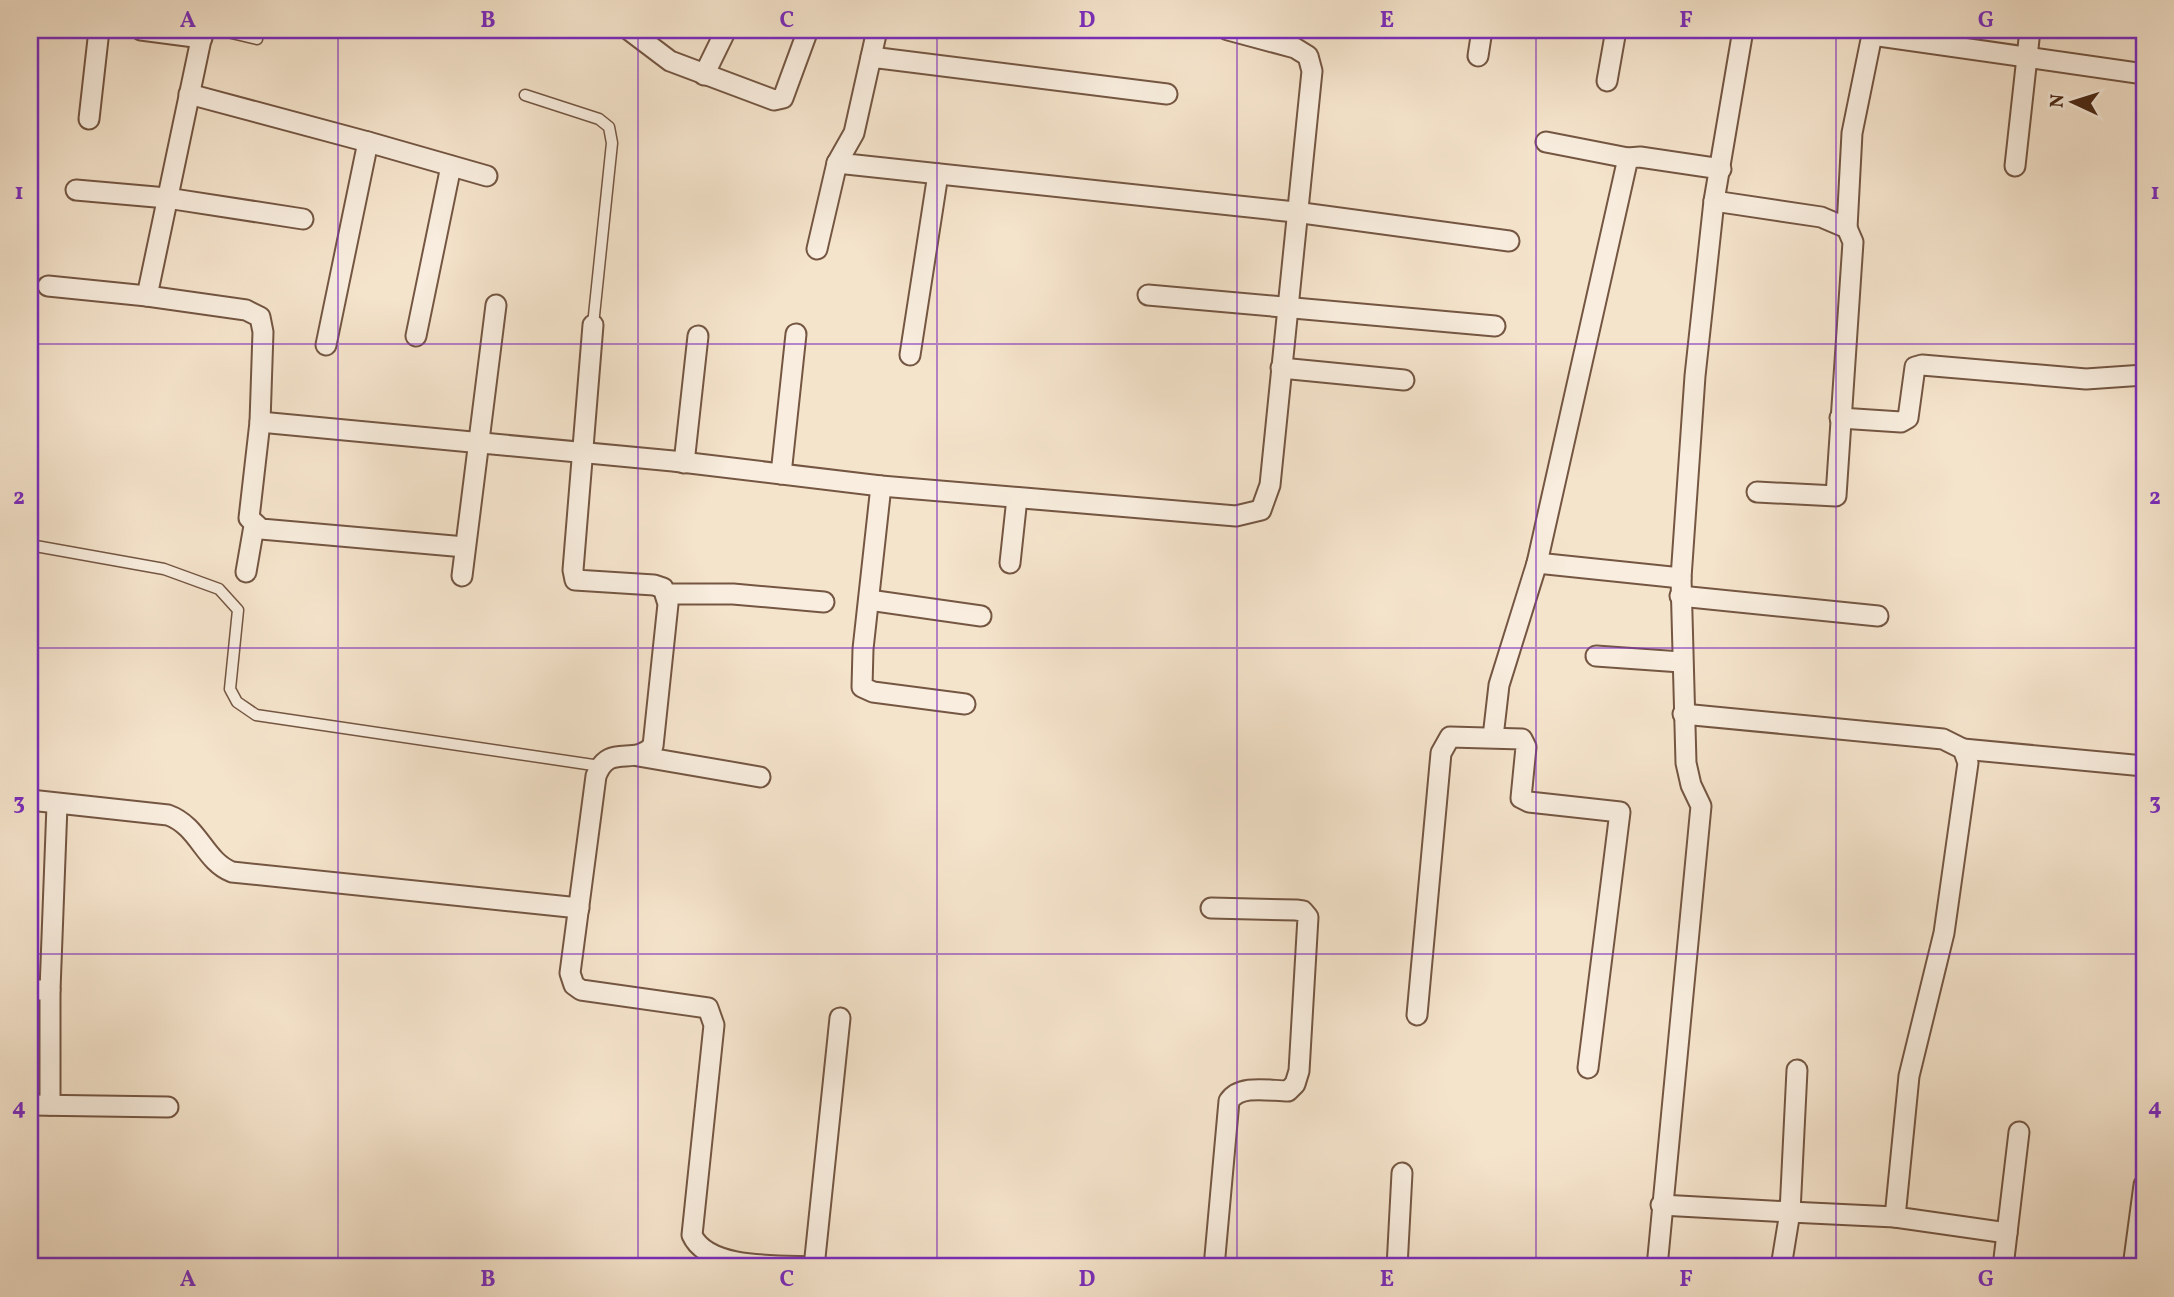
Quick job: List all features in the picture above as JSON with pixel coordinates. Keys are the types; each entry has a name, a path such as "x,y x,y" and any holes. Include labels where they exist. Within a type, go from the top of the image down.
{"street":[{"path":"89,119 99,30"},
{"path":"141,30 208,33 189,94 147,296"},
{"path":"704,75 726,30"},
{"path":"641,34 670,61 774,100 783,97 808,30"},
{"path":"817,249 837,163 854,133 877,30"},
{"path":"260,422 582,452 881,486 1017,498 1236,516 1261,510 1270,485 1295,212 1312,72 1308,56 1295,48 1261,34 1228,30"},
{"path":"1478,56 1482,30"},
{"path":"1607,81 1616,30"},
{"path":"1657,1267 1701,806 1691,785 1686,763 1682,714 1680,587 1695,376 1714,201 1743,30"},
{"path":"2015,166 2030,30"},
{"path":"1757,492 1836,496 1853,242 1847,228 1852,133 1872,32 2144,74"},
{"path":"871,57 1167,94"},
{"path":"189,94 487,176"},
{"path":"326,345 368,142"},
{"path":"1546,142 1628,158 1640,157 1721,169"},
{"path":"1493,737 1499,685 1537,563 1628,158"},
{"path":"837,163 1295,212 1509,241"},
{"path":"416,336 451,166"},
{"path":"911,355 939,174"},
{"path":"76,190 167,198 303,219"},
{"path":"1714,201 1821,217 1847,228"},
{"path":"48,286 246,310 260,317 263,332 260,422 247,509 254,526 246,572"},
{"path":"1148,295 1287,305 1495,326"},
{"path":"462,576 496,304"},
{"path":"593,325 573,570 575,580 654,585 663,588 667,594 656,737 647,753 638,756"},
{"path":"781,474 796,334"},
{"path":"684,463 698,336"},
{"path":"1840,418 1901,422 1908,418 1915,366 1922,365 2086,379 2144,375"},
{"path":"1281,368 1404,380"},
{"path":"881,486 861,680 866,690 965,704"},
{"path":"1010,563 1017,498"},
{"path":"254,526 465,547"},
{"path":"1537,563 1878,616"},
{"path":"667,594 733,594 824,602"},
{"path":"869,600 981,616"},
{"path":"1596,656 1681,662"},
{"path":"1682,714 1943,739 1963,749 2144,765"},
{"path":"1417,1015 1441,753 1450,737 1521,738 1526,747 1521,798 1529,802 1620,812 1588,1068"},
{"path":"1895,1217 1909,1076 1944,933 1968,763 1963,749"},
{"path":"760,777 638,756 610,757 600,766 596,776 570,973 574,985 581,990 702,1005 713,1016 692,1235 698,1247 719,1260 816,1267 840,1018"},
{"path":"30,800 168,815 184,821 216,861 232,872 579,908"},
{"path":"50,1105 50,990 57,805"},
{"path":"1211,908 1296,910 1303,911 1308,917 1295,1084 1288,1091 1242,1091 1229,1101 1214,1267"},
{"path":"30,990 50,990"},
{"path":"1782,1267 1790,1212 1797,1070"},
{"path":"30,1105 168,1107"},
{"path":"2003,1267 2019,1132"},
{"path":"1397,1267 1402,1174"},
{"path":"2133,1267 2144,1185"},
{"path":"1661,1205 1895,1217 2007,1233"}],"lane":[{"path":"208,33 257,39"},
{"path":"525,95 578,110 599,119 609,127 612,143 593,325"},
{"path":"30,545 164,569 219,589 238,610 230,689 237,702 256,715 600,766"}]}
